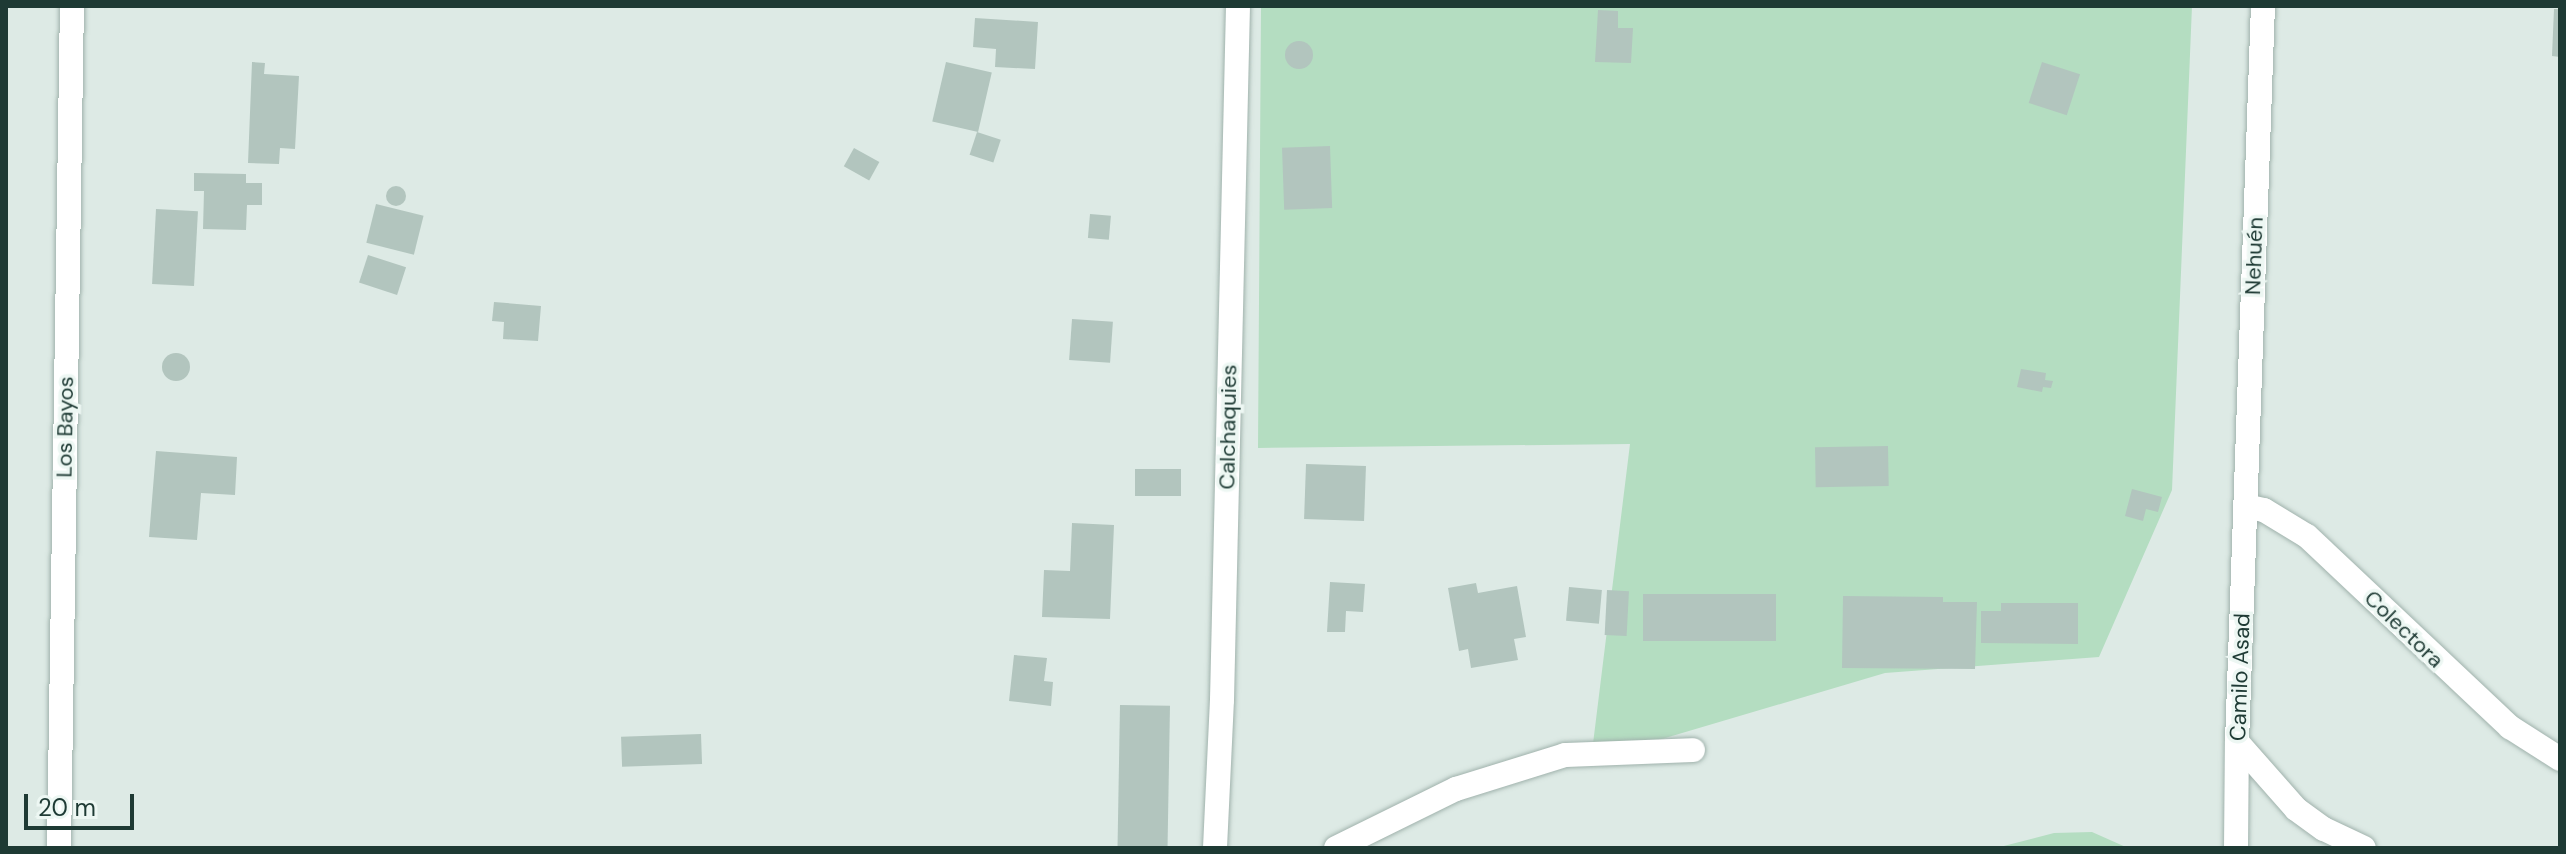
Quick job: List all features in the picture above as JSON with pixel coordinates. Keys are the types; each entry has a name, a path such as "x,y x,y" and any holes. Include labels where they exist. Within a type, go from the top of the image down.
{"street":[{"name":"Los Bayos","path":"59,848 72,6"},
{"name":"Calchaquies","path":"1215,848 1222,700 1238,6"},
{"name":"Nehuén","path":"2245,506 2263,6"},
{"name":"Camilo Asad","path":"2236,848 2245,506"},
{"name":"Colectora","path":"2245,506 2264,510 2307,536 2510,727 2560,759"},
{"path":"2237,742 2296,809 2324,829 2364,848"},
{"path":"1336,848 1456,789 1565,755 1693,750"}],"green space":[{"path":"1261,6 2192,6 2172,490 2099,657 1885,673 1591,760 1630,444 1258,448"},
{"path":"2092,832 2128,848 1996,848 2054,833"}],"building":[{"path":"2554,9 2560,9 2560,57 2552,56"},
{"path":"1598,10 1618,11 1618,28 1633,28 1631,63 1595,62"},
{"path":"975,18 1038,22 1035,69 995,67 996,49 973,47"},
{"path":"1299,41 1309,45 1313,55 1309,65 1299,69 1289,65 1285,55 1289,45"},
{"path":"252,62 265,63 264,74 299,76 295,149 280,148 279,164 248,163"},
{"path":"946,62 992,73 978,132 932,121"},
{"path":"2042,62 2080,74 2067,115 2029,103"},
{"path":"977,132 1001,140 993,163 970,155"},
{"path":"1330,146 1332,208 1284,210 1282,148"},
{"path":"854,148 879,162 869,180 844,166"},
{"path":"194,173 246,174 246,183 262,183 262,205 247,205 246,230 203,229 204,191 194,191"},
{"path":"396,186 403,189 406,196 403,203 396,206 389,203 386,196 389,189"},
{"path":"376,204 424,216 414,255 366,243"},
{"path":"156,209 198,211 194,286 152,284"},
{"path":"1090,214 1111,216 1109,240 1088,238"},
{"path":"368,255 406,267 397,295 359,283"},
{"path":"494,302 541,306 538,341 503,339 504,322 492,321"},
{"path":"1072,319 1113,322 1110,363 1069,360"},
{"path":"176,353 186,357 190,367 186,377 176,381 166,377 162,367 166,357"},
{"path":"2021,369 2046,373 2045,380 2053,381 2051,388 2043,387 2042,392 2017,387"},
{"path":"1888,446 1889,486 1816,487 1815,447"},
{"path":"156,451 237,457 235,495 201,493 197,540 149,537"},
{"path":"1306,464 1366,466 1364,521 1304,519"},
{"path":"1135,469 1181,469 1181,496 1135,496"},
{"path":"2132,489 2162,497 2158,512 2146,509 2143,521 2125,516"},
{"path":"1072,523 1114,525 1110,619 1042,617 1044,570 1070,571"},
{"path":"1330,582 1365,584 1363,612 1346,611 1345,632 1327,632"},
{"path":"1476,583 1478,593 1517,586 1526,637 1514,639 1518,660 1471,668 1468,649 1459,651 1448,588"},
{"path":"1569,587 1602,590 1599,624 1566,621"},
{"path":"1607,590 1629,591 1627,636 1605,635"},
{"path":"1643,594 1776,594 1776,641 1643,641"},
{"path":"1843,596 1943,597 1943,602 1977,602 1975,669 1842,668"},
{"path":"2001,603 2078,603 2078,644 1981,643 1981,611 2001,611"},
{"path":"1014,655 1047,658 1044,681 1053,682 1051,706 1009,701"},
{"path":"1120,705 1170,706 1168,848 1118,848"},
{"path":"701,734 702,764 622,767 621,737"}]}
